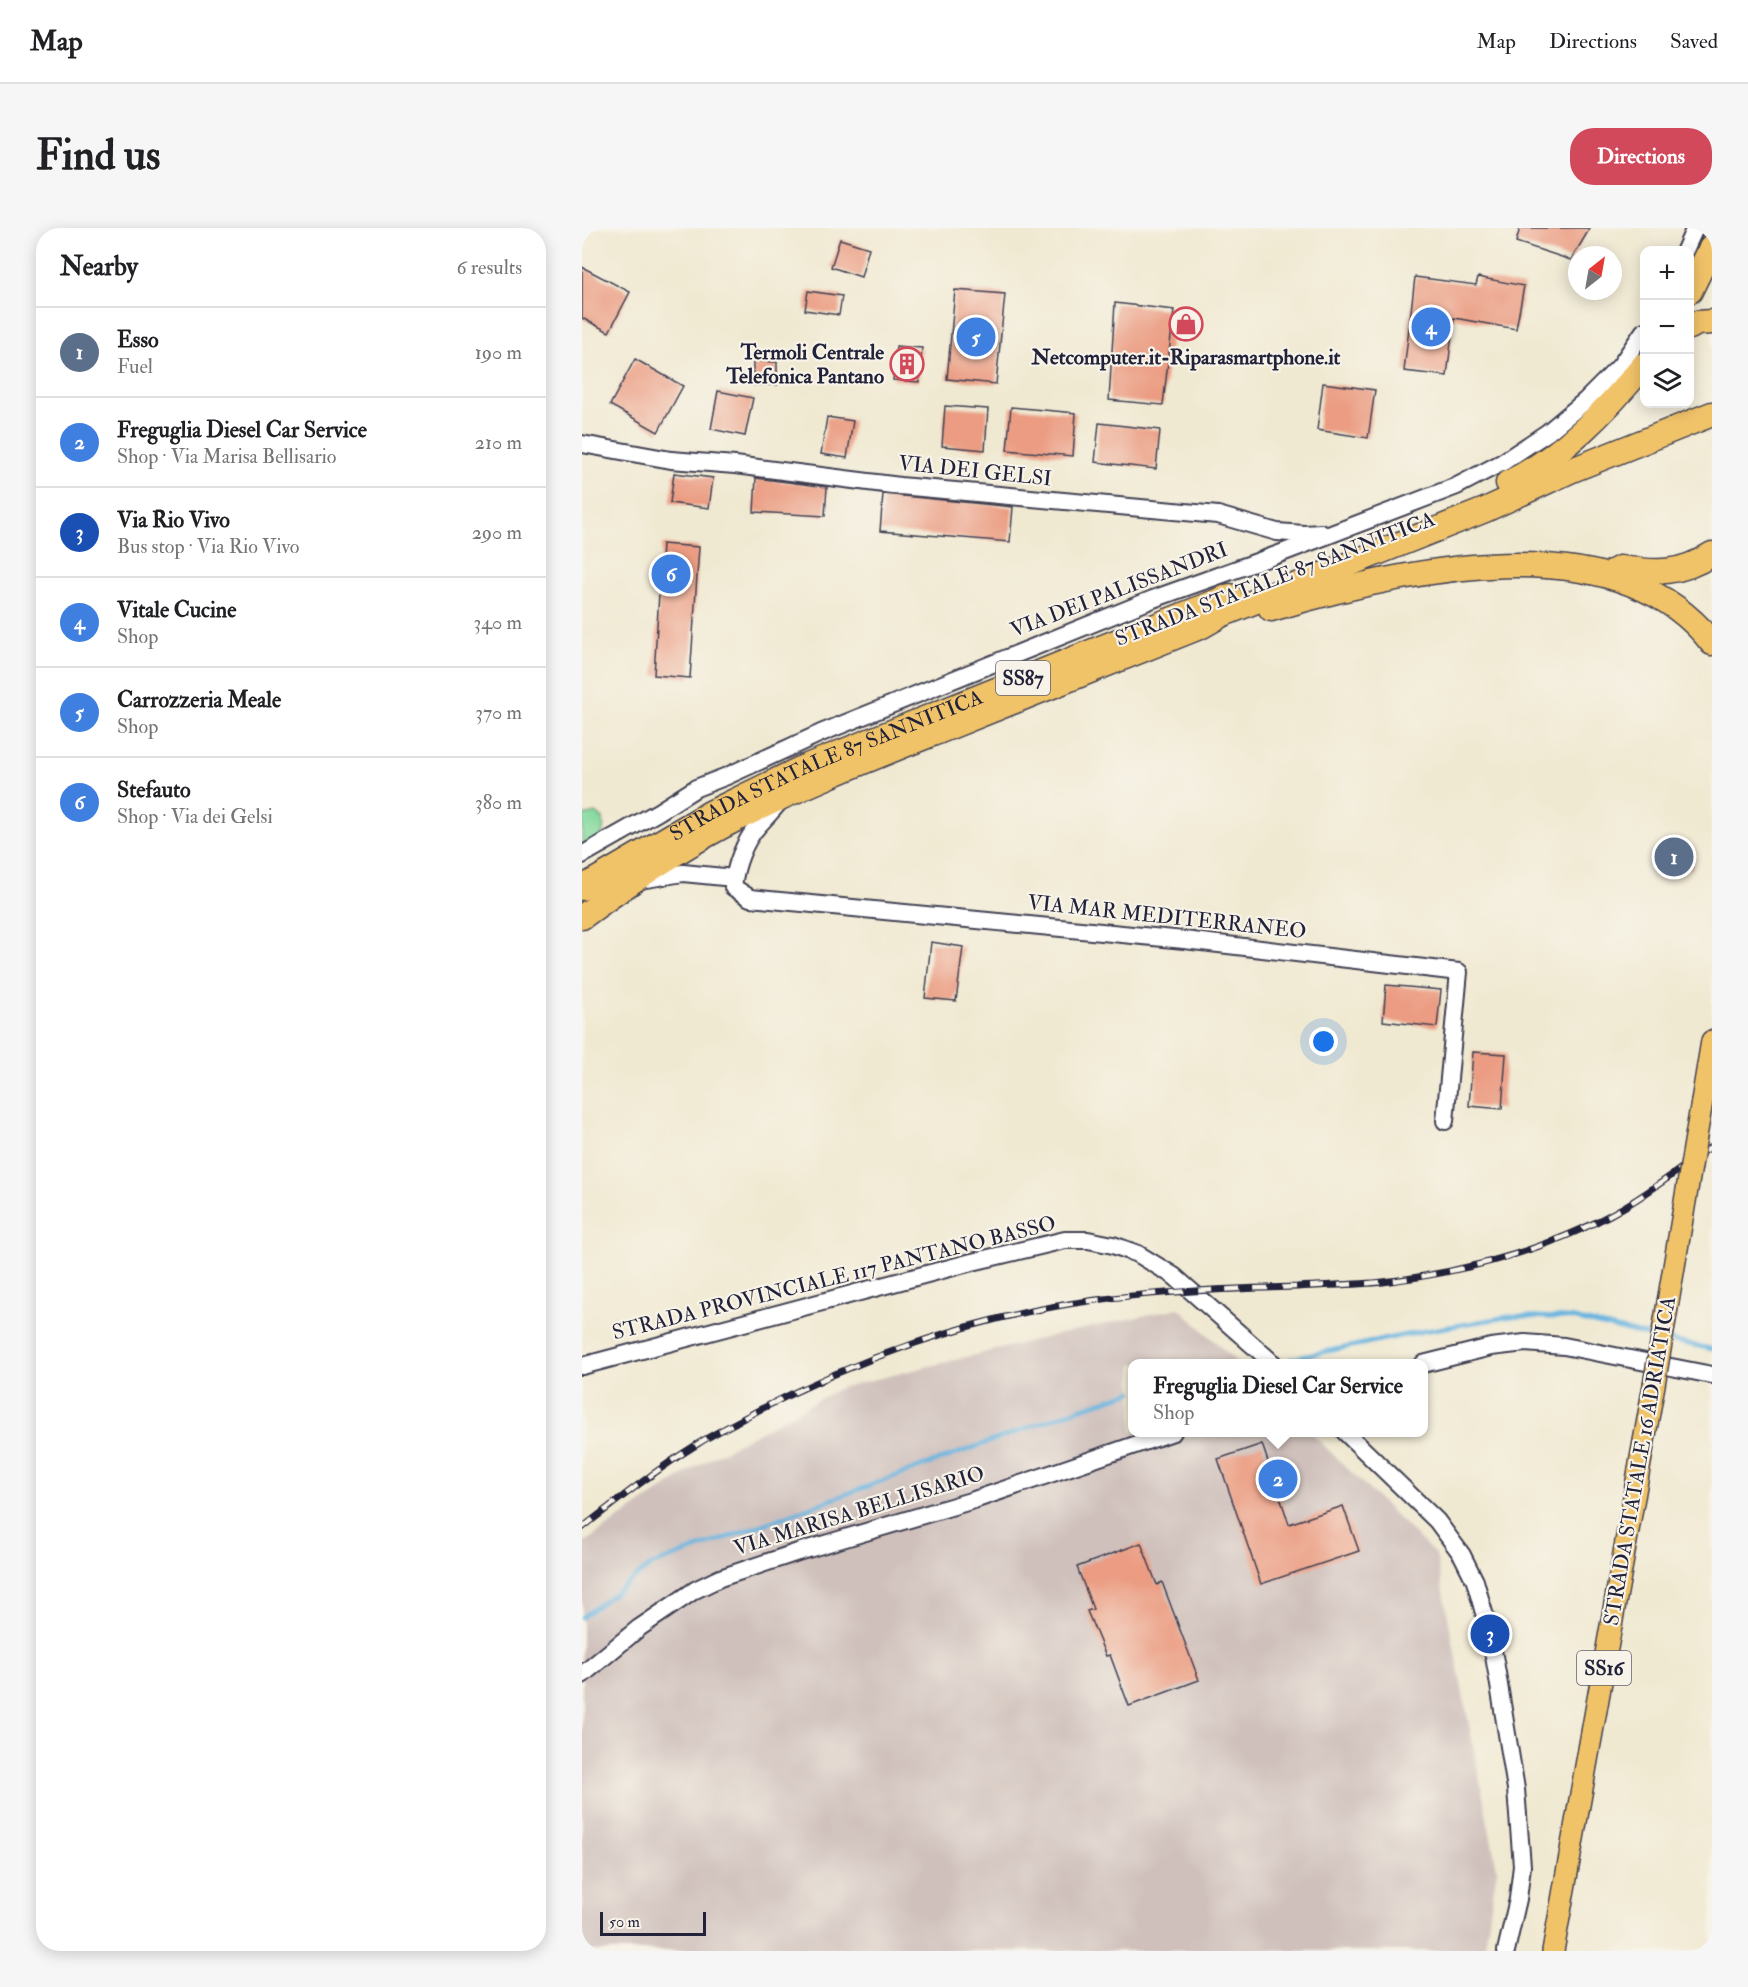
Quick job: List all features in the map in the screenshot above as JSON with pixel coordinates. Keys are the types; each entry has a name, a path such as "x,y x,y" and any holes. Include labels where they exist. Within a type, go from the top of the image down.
{"highway":[{"path":"1694,281 1712,246"},
{"path":"1694,324 1712,322"},
{"path":"1479,498 1530,472 1573,440 1622,392 1640,370"},
{"path":"1479,498 1572,470 1712,414"},
{"name":"SS87","path":"1202,626 1221,615 1485,510 1572,470"},
{"name":"STRADA STATALE 87 SANNITICA","path":"582,888 710,813 802,768 1479,498"},
{"path":"1603,575 1620,568 1658,573 1675,571 1712,554"},
{"path":"1202,626 1225,623 1345,589 1445,571 1479,567 1532,566 1583,570 1634,585 1673,605 1694,622 1712,643"},
{"name":"STRADA STATALE 87 SANNITICA","path":"582,917 630,882 714,831 784,796 855,765 1202,626"}],"main road":[{"name":"STRADA STATALE 16 ADRIATICA","path":"1553,1951 1654,1386 1712,1041"}],"street":[{"path":"1687,246 1695,228"},
{"name":"VIA DEI PALISSANDRI","path":"582,855 696,788 821,733 1153,598 1279,554 1457,486 1503,462 1539,438 1585,401 1620,366 1640,338"},
{"name":"VIA DEI GELSI","path":"582,444 671,460 735,465 900,486 1218,515 1277,532 1320,533 1362,522"},
{"path":"630,882 683,873 734,878 748,840 757,826 767,818 784,796"},
{"name":"VIA MAR MEDITERRANEO","path":"734,878 733,887 750,898 1195,942 1459,972 1445,1121"},
{"name":"STRADA PROVINCIALE 117 PANTANO BASSO","path":"582,1366 972,1262 1065,1240 1088,1240 1113,1245 1138,1254 1174,1276 1268,1359"},
{"path":"1428,1363 1491,1347 1525,1343 1564,1346 1712,1375"},
{"name":"VIA MARISA BELLISARIO","path":"582,1675 639,1628 695,1590 720,1578 798,1552 974,1500 1158,1437"},
{"path":"1350,1437 1437,1521 1462,1555 1475,1581 1490,1634 1516,1789 1522,1866 1518,1899 1506,1951"}],"shaded area":[{"path":"1179,1308 1234,1359 1128,1359 1128,1437 1315,1437 1436,1555 1497,1869 1484,1951 582,1951 582,1544 695,1467 840,1388 1060,1334"}],"green space":[{"path":"596,813 603,819 602,835 582,849 582,816"}],"building":[{"path":"1520,228 1590,228 1579,246 1568,246 1568,259 1516,242"},
{"path":"840,239 869,248 861,277 831,267"},
{"path":"582,267 630,292 609,332 582,318"},
{"path":"1415,277 1476,285 1478,277 1524,286 1516,329 1454,318 1447,376 1404,371"},
{"path":"955,290 1005,294 996,384 947,379"},
{"path":"808,291 842,296 839,315 805,310"},
{"path":"1115,303 1174,310 1163,405 1109,400"},
{"name":"Termoli Centrale Telefonica Pantano","path":"896,346 922,348 919,382 893,380"},
{"path":"635,359 683,386 658,432 610,405"},
{"path":"753,361 777,362 777,385 753,385"},
{"path":"1323,383 1375,390 1368,438 1317,430"},
{"path":"718,391 753,398 745,436 711,429"},
{"path":"945,406 988,409 985,450 942,446"},
{"path":"1011,407 1076,413 1073,456 1007,450"},
{"path":"827,417 853,421 847,458 821,454"},
{"path":"1099,423 1160,430 1156,469 1095,462"},
{"path":"674,473 713,478 709,508 670,503"},
{"path":"756,478 827,487 825,516 754,512"},
{"path":"883,494 1013,507 1010,542 880,531"},
{"path":"662,544 699,547 690,678 654,675"},
{"path":"1664,848 1693,850 1692,869 1662,867"},
{"path":"931,942 963,947 956,1001 925,998"},
{"path":"1386,985 1441,990 1437,1027 1383,1021"},
{"path":"1473,1052 1506,1054 1502,1109 1469,1106"},
{"path":"1262,1444 1289,1524 1343,1506 1359,1551 1261,1584 1218,1459"},
{"path":"1141,1543 1157,1585 1162,1582 1199,1680 1129,1706 1110,1655 1106,1656 1087,1611 1093,1609 1077,1567"}],"waterway":[{"path":"1291,1359 1424,1331 1513,1316 1571,1318 1657,1338"},
{"path":"1668,1340 1712,1349"},
{"path":"582,1617 652,1565 1128,1393"}],"railway":[{"path":"582,1528 652,1475 714,1434 827,1377 915,1343 1005,1317 1096,1300 1146,1294 1372,1283 1481,1264 1547,1243 1609,1216 1647,1193 1712,1146"}],"place":[{"name":"Netcomputer.it-Riparasmartphone.it","path":"1186,324"},
{"name":"Vitale Cucine","path":"1431,327"},
{"name":"Carrozzeria Meale","path":"976,337"},
{"name":"Termoli Centrale Telefonica Pantano","path":"907,364"},
{"name":"Stefauto","path":"671,574"},
{"name":"Esso","path":"1674,857"},
{"name":"Freguglia Diesel Car Service","path":"1278,1479"},
{"name":"Via Rio Vivo","path":"1490,1634"}]}
